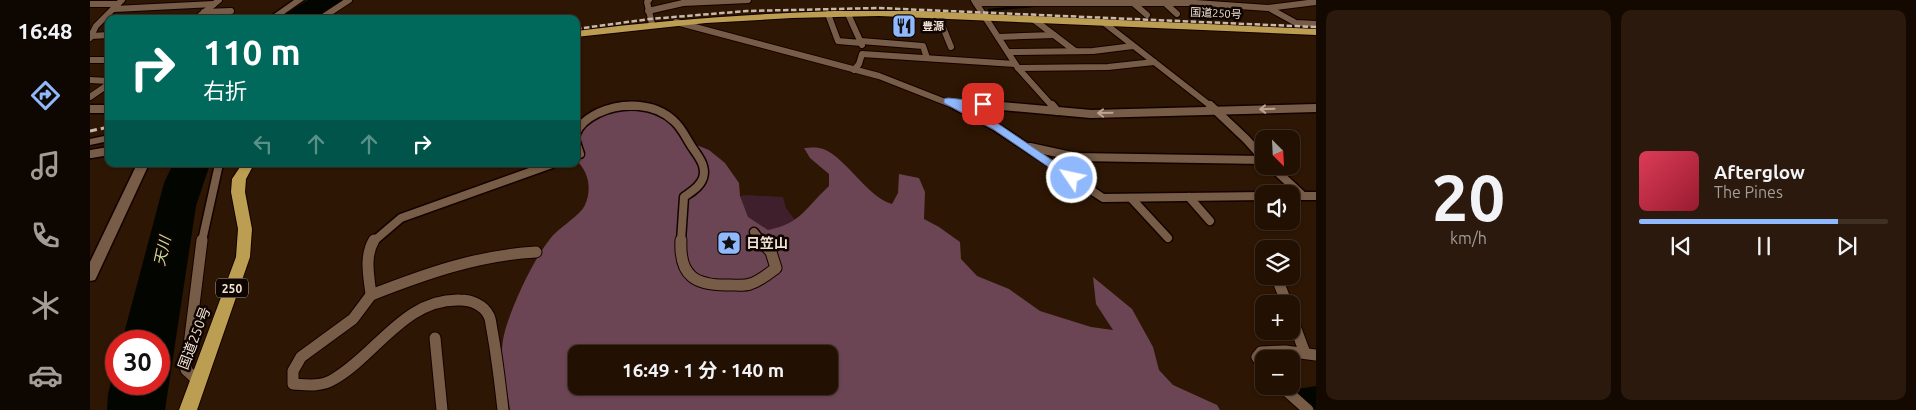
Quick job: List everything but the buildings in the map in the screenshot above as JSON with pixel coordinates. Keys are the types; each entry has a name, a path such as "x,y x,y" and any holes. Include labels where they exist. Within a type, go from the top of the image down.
{"highway":[{"name":"国道250号","path":"580,33 674,22 767,15 828,14 938,15 1315,30"},
{"name":"国道250号","path":"188,410 197,380 243,257 246,229 238,192 239,179 246,167"}],"main road":[{"path":"276,15 300,0"},
{"path":"90,276 142,167"}],"street":[{"path":"326,15 350,0"},
{"path":"649,0 647,2 648,11 652,24"},
{"path":"648,11 684,1 748,0"},
{"path":"1216,0 1224,4"},
{"path":"1249,0 1315,30"},
{"path":"1295,0 1316,9"},
{"path":"975,2 1131,1 1265,7 1316,2"},
{"path":"1131,1 1147,15"},
{"path":"90,4 118,4 174,9 216,2"},
{"path":"201,15 216,2"},
{"path":"975,2 1016,66 1056,111"},
{"path":"1165,3 1177,14"},
{"path":"1195,3 1210,14"},
{"path":"106,15 118,4"},
{"path":"143,13 149,8"},
{"path":"204,12 232,11"},
{"path":"828,14 838,41 923,46 927,58"},
{"path":"848,14 861,42 862,54 859,64 854,70"},
{"path":"105,15 93,26 91,37 105,35"},
{"path":"938,15 951,47"},
{"path":"1033,19 1075,51"},
{"path":"674,22 879,76 948,101 996,127 1102,198 1255,196"},
{"path":"1103,22 1217,111 1255,148"},
{"path":"998,37 1054,35"},
{"path":"1008,52 1075,51 1133,46"},
{"path":"862,54 1016,66 1108,67 1154,62"},
{"path":"90,60 105,60"},
{"path":"90,80 105,82"},
{"path":"92,95 105,85"},
{"path":"948,101 1091,114 1312,108 1316,114"},
{"path":"580,127 586,120 598,114 627,106 648,106 673,120 703,163 703,178 697,188 684,197 680,256 689,275 702,284 721,286 751,284 776,268 771,252 754,232"},
{"path":"92,110 105,109"},
{"path":"90,142 105,139"},
{"path":"1027,148 1076,157 1255,160"},
{"path":"91,154 105,152"},
{"path":"197,380 186,370 187,356 196,271 207,212 218,167"},
{"path":"372,296 367,263 371,245 376,237 401,218 544,167"},
{"path":"1280,175 1302,196 1316,196"},
{"path":"1189,197 1210,222"},
{"path":"1131,198 1168,238"},
{"path":"503,410 496,348 488,316 476,302 461,299 442,300 424,306 405,317 360,360 333,380 316,386 293,384 293,371 301,357 353,319 372,296 440,270 482,258 518,252 536,252"},
{"path":"1300,334 1310,354"},
{"path":"434,338 442,410"},
{"path":"1291,395 1308,410"}],"shaded area":[{"path":"620,107 651,111 671,124 684,140 709,150 725,163 739,183 740,196 748,217 768,230 796,219 829,186 829,174 810,158 804,148 817,148 828,151 873,193 882,200 892,204 898,193 899,174 919,178 925,192 924,219 960,242 961,259 977,276 1009,289 1040,311 1091,327 1113,330 1096,304 1093,277 1132,309 1153,347 1159,370 1173,385 1217,405 1220,410 510,410 502,363 502,344 507,324 523,285 543,248 585,205 589,187 584,170 580,165 580,130 584,125"},
{"path":"740,196 783,197 786,208 795,220 784,227 768,230 748,218"}],"water":[{"path":"308,0 346,0 322,15 284,15"},
{"name":"天川","path":"172,167 209,167 196,206 170,377 170,330 125,330 164,183"},
{"path":"1316,386 1316,410 1297,395 1300,395 1300,389"},
{"path":"108,395 167,395 165,410 107,410"}],"waterway":[{"path":"989,10 1033,6"}],"railway":[{"path":"580,28 650,19 747,11 879,8 1316,27"},
{"path":"90,131 105,128"}],"place":[{"name":"豊源","path":"904,26"},
{"name":"日笠山","path":"729,243"}],"route":[{"path":"983,104 948,101 996,127 1072,178"}]}
